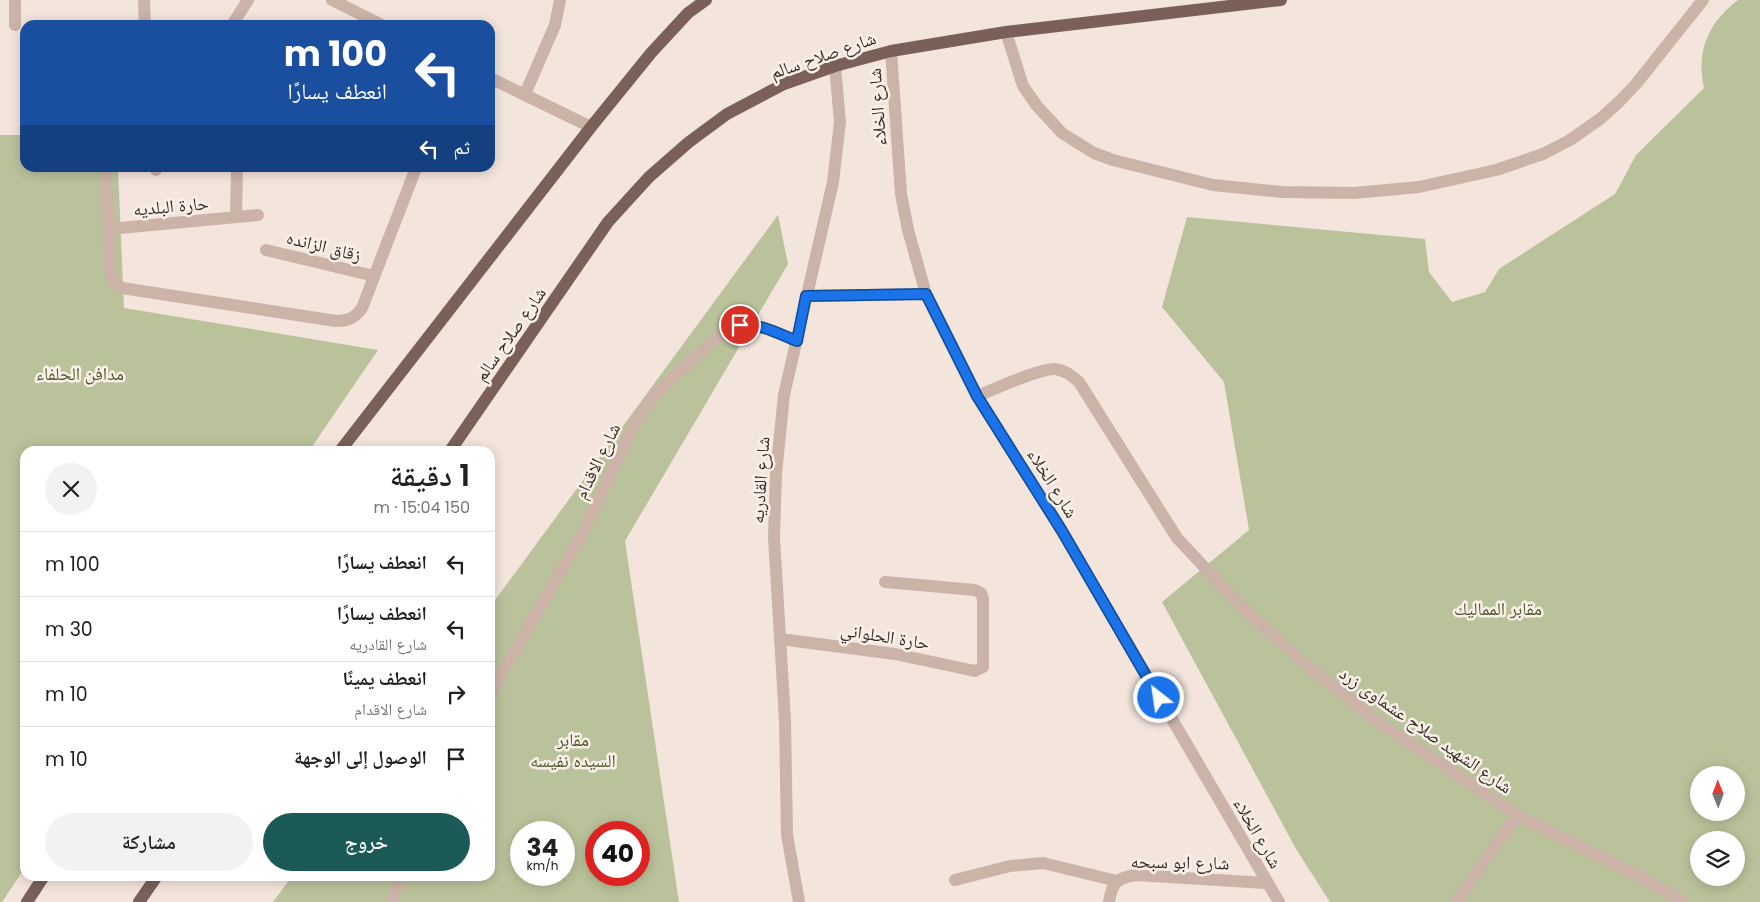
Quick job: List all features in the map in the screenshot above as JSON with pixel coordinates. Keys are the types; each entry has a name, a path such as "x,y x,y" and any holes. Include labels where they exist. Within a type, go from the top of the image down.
{"main road":[{"path":"344,446 591,127 651,53 688,13 706,0"},
{"name":"شارع صلاح سالم","path":"453,446 608,222 649,177 689,142 727,114 784,84 835,66 891,51 1006,32 1281,0"},
{"path":"27,902 41,881"},
{"path":"139,902 154,881"}],"street":[{"path":"15,0 15,25"},
{"path":"144,0 144,20"},
{"path":"235,20 248,0"},
{"path":"332,0 372,20"},
{"path":"524,94 555,26 560,0"},
{"path":"1006,32 1023,86 1037,106 1048,120 1062,132 1094,153 1113,160 1213,185 1282,192 1354,193 1419,187 1496,170 1543,154 1570,140 1600,119 1619,102 1636,84 1703,0"},
{"name":"شارع الخلاء","path":"891,51 901,194 908,230 926,294 977,396 1062,531 1266,883 1279,902"},
{"name":"شارع القادريه","path":"799,902 787,835 785,721 774,537 776,474 784,395 833,182 840,122 835,66"},
{"path":"495,80 591,127"},
{"path":"105,172 110,271 113,282 122,288 326,320 344,321 351,319 362,308 410,172"},
{"path":"236,217 237,172"},
{"name":"حارة البلديه","path":"109,229 258,215"},
{"name":"زقاق الزانده","path":"266,250 374,276"},
{"path":"806,296 926,294"},
{"name":"شارع الاقدام","path":"495,685 583,532 635,423 656,394 722,332 730,328 750,324 797,341"},
{"name":"شارع الشهيد صلاح عشماوى زرد","path":"977,396 1042,372 1055,369 1068,373 1079,382 1177,538 1240,604 1306,665 1377,721 1516,815 1637,875 1683,902"},
{"name":"حارة الحلواني","path":"780,639 895,654 975,671 983,667 983,599 980,593 976,590 885,582"},
{"path":"1461,900 1516,815"},
{"path":"955,880 1010,866 1043,863 1117,880"},
{"name":"شارع ابو سبحه","path":"1109,902 1111,888 1117,880 1126,877 1266,883"},
{"path":"392,902 398,881"}],"green space":[{"name":"مقابر المماليك","path":"1738,0 1760,0 1760,902 1330,902 1296,849 1162,602 1249,530 1224,382 1162,307 1187,217 1425,239 1429,272 1452,302 1485,292 1499,269 1615,194 1636,155 1704,88 1702,75 1703,50 1712,28 1719,18"},
{"name":"مدافن الحلفاء","path":"0,135 20,135 20,172 118,172 124,308 378,350 312,446 20,446 20,875 2,902 0,902"},
{"name":"مقابر السيده نفيسه","path":"778,215 788,264 625,541 679,902 273,902 288,881 495,881 495,600"}],"route":[{"path":"740,325 750,324 797,341 806,296 926,294 977,396 1062,531 1159,698"}]}
